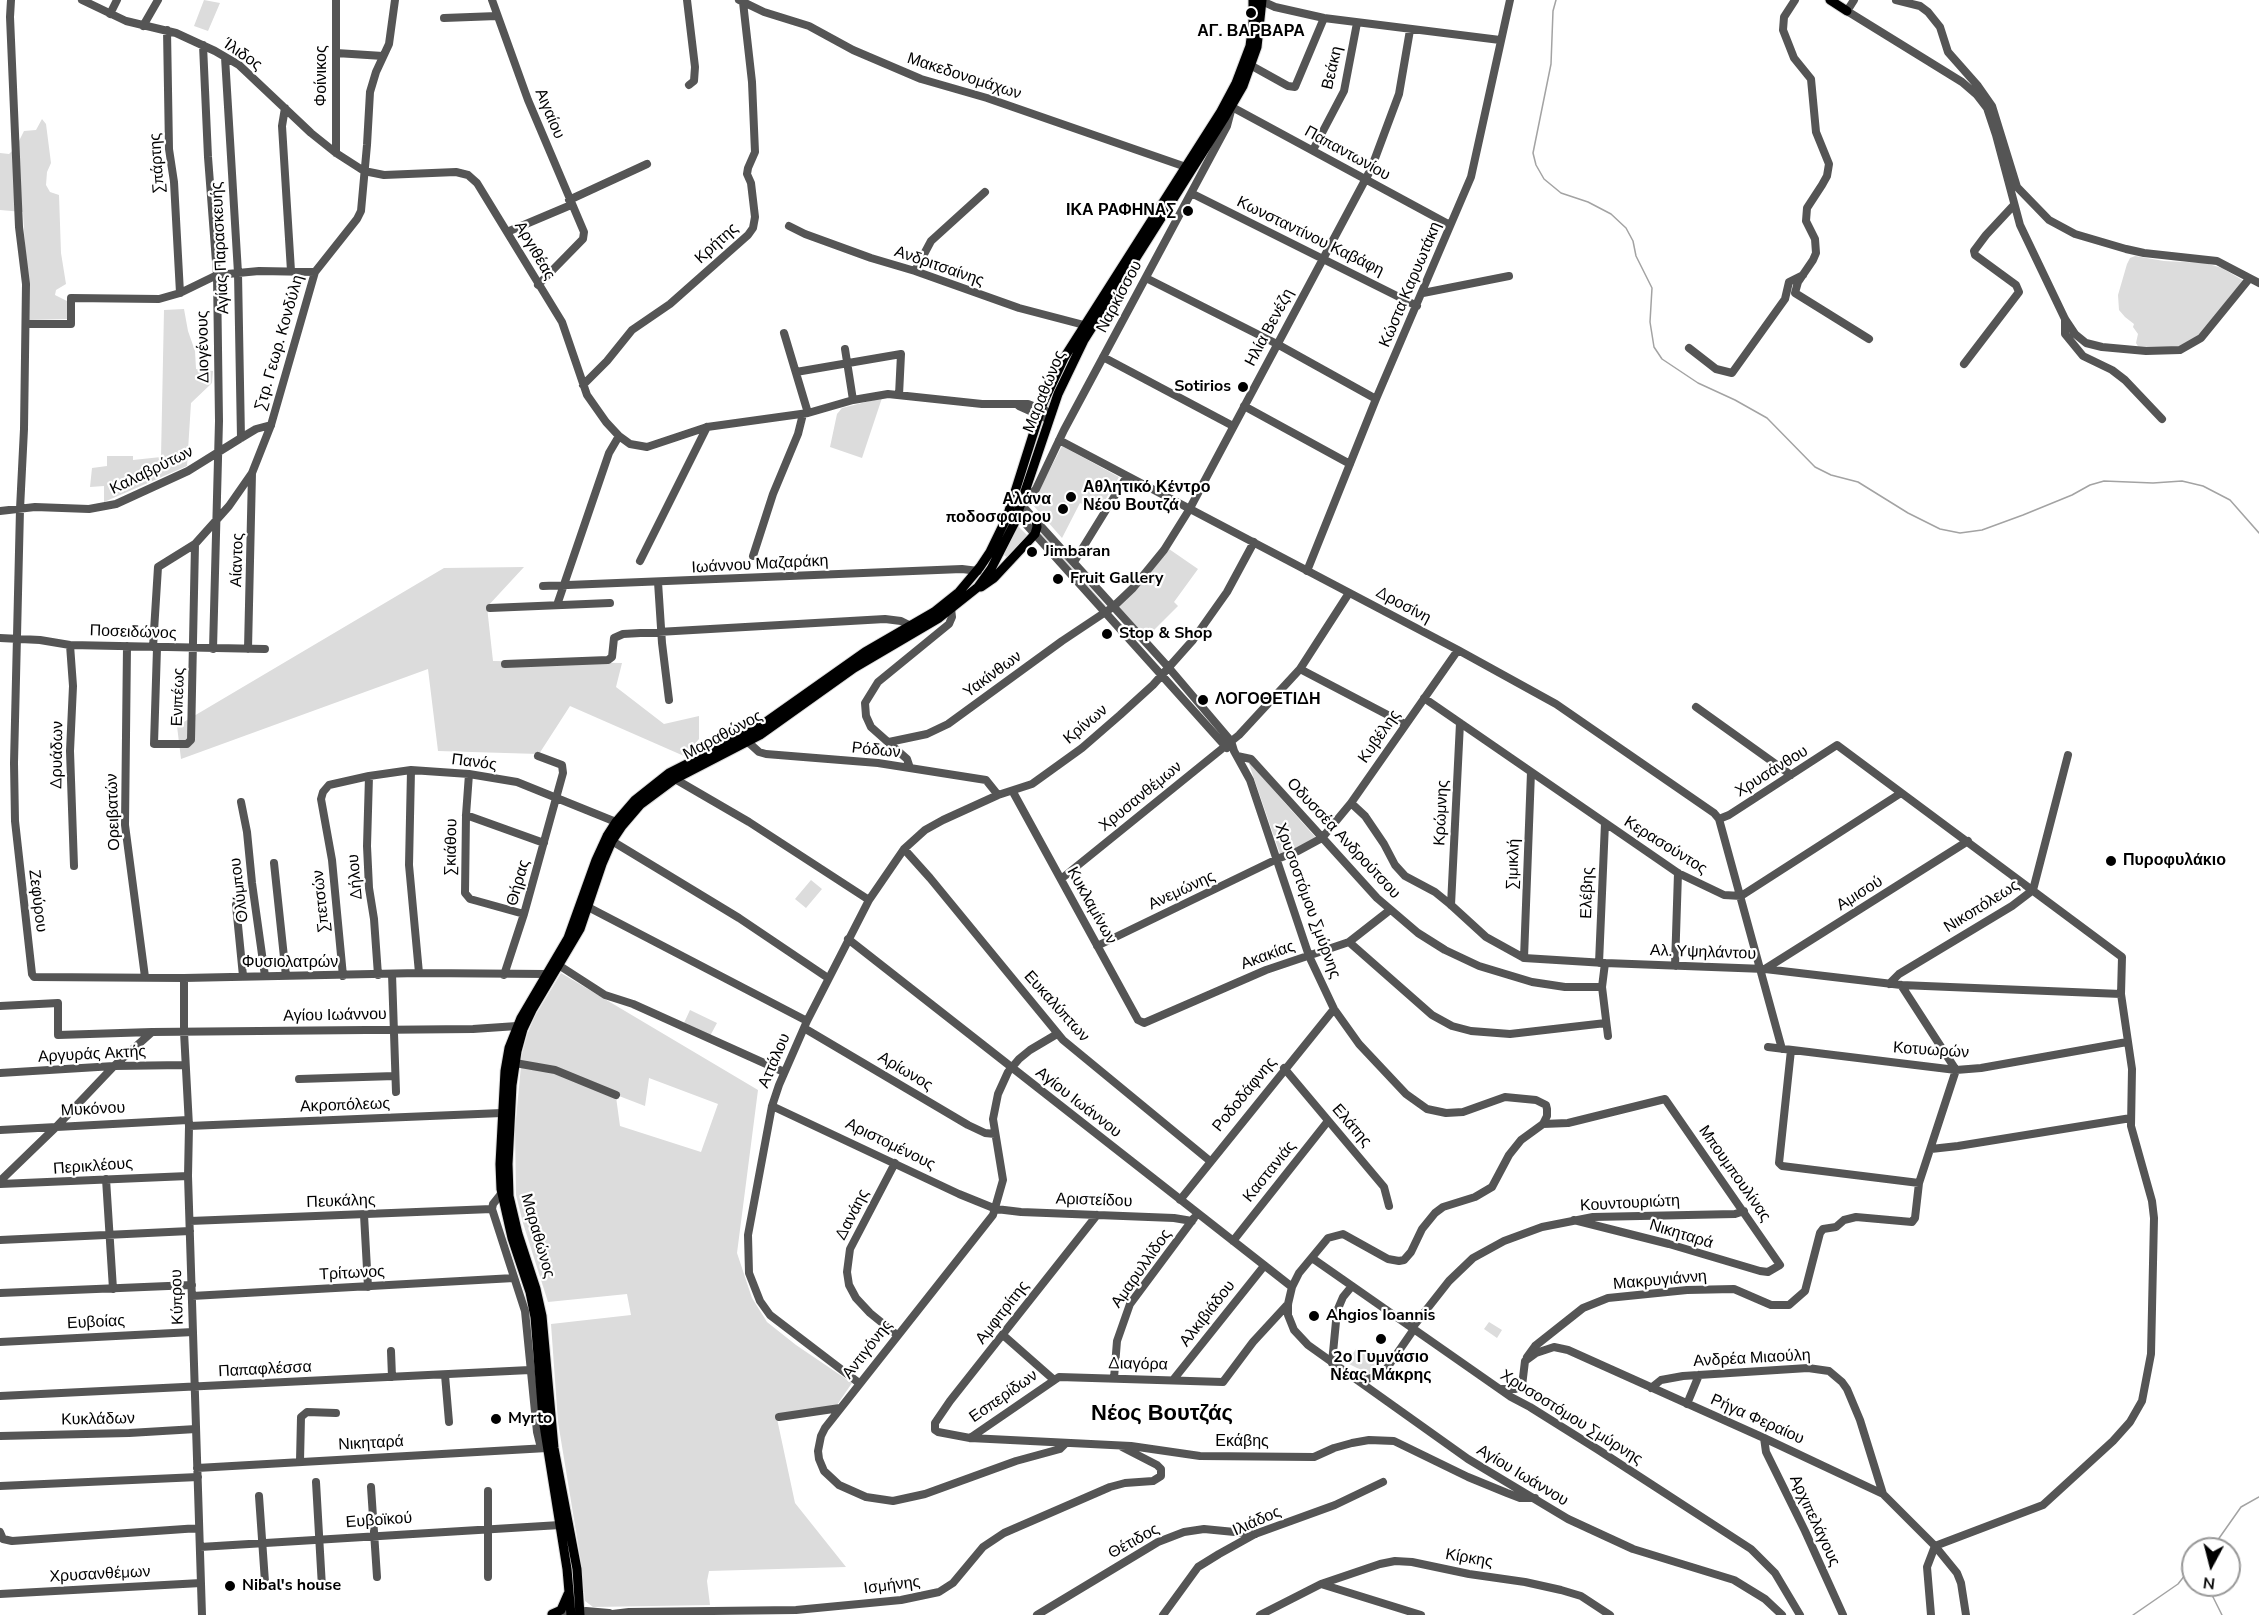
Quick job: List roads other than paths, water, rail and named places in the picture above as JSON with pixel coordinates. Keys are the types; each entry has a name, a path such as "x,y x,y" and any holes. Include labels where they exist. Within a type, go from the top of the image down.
{"main road":[{"name":"Μαραθώνος","path":"575,1613 547,1448 535,1317 501,1194 502,1113 507,1060 517,1026 568,938 596,860 616,822 643,791 669,773 756,729 849,662 948,602 978,571 999,534 1044,414 1090,328 1232,107 1251,66 1260,33 1259,0"},
{"name":"Μαραθώνος","path":"575,1613 577,1569 554,1448 542,1316 509,1196 508,1164 515,1063 529,1016 577,935 612,841 640,805 658,789 748,742 783,720 854,668 951,609 986,577 999,558 1025,493 1056,372 1226,102 1245,64 1259,0"},
{"path":"1830,0 1847,11"},
{"path":"971,593 988,584 1035,534 1036,520"},
{"path":"550,1614 563,1607 569,1588"}],"street":[{"name":"Ζεφύρου","path":"11,0 19,228 26,284 14,763 15,821 34,977"},
{"name":"Ίλιδος","path":"82,0 126,21 166,30 225,57 248,72 336,153 364,171"},
{"path":"110,14 117,0"},
{"path":"143,26 158,0"},
{"name":"Φοίνικος","path":"336,0 336,153"},
{"name":"Στρ. Γεωρ. Κονδύλη","path":"252,473 270,425 315,272 361,211 370,92 392,33 395,0"},
{"name":"Αιγαίου","path":"492,0 528,100 585,236 538,285"},
{"path":"687,0 695,67 694,81 689,85"},
{"path":"1259,0 1275,7 1324,18 1500,40"},
{"name":"Κώστα Καρυωτάκη","path":"1307,571 1376,399 1471,177 1510,0"},
{"path":"1795,0 1784,18 1785,36 1794,58 1811,80 1816,132 1829,164 1827,176 1807,208 1806,221 1816,245 1813,260 1798,282 1795,293 1869,339"},
{"path":"1854,0 1847,11 1962,82 1977,95 1987,108 2013,206 2025,237 2065,319 2075,334 2086,343 2102,347 2146,351 2180,350 2201,338 2249,279"},
{"path":"1896,0 1920,6 1928,12 1943,33 1948,52 1992,106 2017,187 2049,220 2075,234 2126,249 2217,261 2259,283"},
{"name":"Μακεδονομάχων","path":"741,1 764,12 809,26 853,50 921,79 987,98 1186,167"},
{"name":"Κρήτης","path":"583,385 607,361 632,330 670,304 753,228 751,183 747,174 755,152 752,82 741,1"},
{"path":"444,18 497,16"},
{"path":"1251,66 1288,86 1295,87 1324,18"},
{"name":"Βεάκη","path":"1313,150 1344,91 1357,23"},
{"name":"Σπάρτης","path":"166,30 169,150 174,182 180,293"},
{"name":"Ηλία Βενέζη","path":"1104,612 1113,607 1153,564 1173,537 1365,180 1383,140 1399,94 1410,30"},
{"name":"Διογένους","path":"203,45 208,157 218,275 218,451 213,648"},
{"path":"336,53 383,56"},
{"name":"Αγίας Παρασκευής","path":"225,57 238,273 240,438"},
{"name":"Παπαντωνίου","path":"1232,107 1450,225"},
{"name":"Ναρκίσσου","path":"1025,493 1036,489 1059,440 1227,126 1232,107"},
{"path":"285,108 282,136 291,271"},
{"path":"507,232 647,164"},
{"name":"Αργιθέας","path":"364,171 384,175 456,172 468,176 477,183 562,322 583,385 592,403 619,436"},
{"path":"915,271 931,241 985,192"},
{"name":"Κωνσταντίνου Καβάφη","path":"1191,193 1417,306"},
{"path":"1964,364 2019,292 2016,285 1975,255 1974,251 2013,206"},
{"name":"Ανδριτσαίνης","path":"789,226 871,258 1019,308 1084,325"},
{"path":"26,324 71,324 71,298 159,299 180,293 218,275 315,272"},
{"path":"1689,348 1716,369 1732,373 1785,299 1789,282 1803,275"},
{"path":"1423,293 1509,276"},
{"path":"1146,278 1277,344 1376,399"},
{"path":"2065,319 2065,334 2083,356 2112,370 2125,380 2162,419"},
{"path":"753,556 773,494 805,414 796,372 784,333"},
{"path":"845,349 853,400"},
{"path":"796,372 901,354 899,395"},
{"path":"1103,357 1233,426"},
{"path":"558,605 609,453 619,436 630,444 647,447 707,427 805,414 876,395 899,395 982,404 1019,406 1028,404 1044,414"},
{"path":"1244,406 1350,464"},
{"name":"Καλαβρύτων","path":"0,511 69,507 89,509 116,504 188,471 256,429 270,425"},
{"path":"640,561 707,427"},
{"name":"Δροσίνη","path":"1059,440 1458,650 1572,714 1708,808 1719,819"},
{"path":"155,648 158,567 195,544 229,506 252,473"},
{"name":"Αίαντος","path":"248,649 252,473"},
{"path":"1074,562 1127,476"},
{"name":"Χρυσοστόμου Σμύρνης","path":"1013,495 1231,741 1250,780 1309,956 1334,1009 1352,1034 1406,1094 1427,1109 1453,1113 1505,1097 1528,1098 1546,1105 1547,1116 1543,1124"},
{"path":"1010,506 1224,747 1236,753"},
{"name":"Κρίνων","path":"1013,792 1032,784 1082,748 1161,676 1193,640 1220,604 1254,542"},
{"name":"Ενιπέως","path":"155,648 154,744 185,744 191,740 195,544"},
{"name":"Ιωάννου Μαζαράκη","path":"543,586 962,569 978,571"},
{"path":"658,582 669,700"},
{"name":"Χρυσανθέμων","path":"1061,879 1239,735 1300,669 1349,593"},
{"path":"490,608 610,603"},
{"path":"910,768 907,759 871,727 866,716 865,703 870,693 894,667 949,624 952,617 951,609"},
{"name":"Υακίνθων","path":"889,742 927,734 948,724 1104,612"},
{"path":"505,664 608,660 612,657 613,643 617,636 885,619 901,621 911,626"},
{"name":"Ποσειδώνος","path":"0,638 70,645 266,649"},
{"name":"Δρυάδων","path":"70,645 73,686 70,751 74,866"},
{"name":"Ορειβατών","path":"128,646 125,825 145,977"},
{"name":"Κυβέλης","path":"1322,838 1351,803 1458,650"},
{"path":"1300,669 1405,724"},
{"name":"Κερασούντος","path":"1424,698 1678,873 1724,895 1740,896"},
{"path":"1696,707 1791,775"},
{"name":"Κρώμνης","path":"1451,905 1460,723"},
{"name":"Ρόδων","path":"748,742 759,752 766,754 910,768 986,780 998,795"},
{"name":"Χρυσάνθου","path":"1719,819 1837,745 1901,793"},
{"name":"Οδυσσέα Ανδρούτσου","path":"1236,753 1251,759 1360,882 1390,910 1445,950 1479,966 1532,982 1565,987 1602,987"},
{"name":"Νικοπόλεως","path":"1889,984 1899,974 2012,906 2033,890 2068,754"},
{"name":"Θήρας","path":"504,975 524,914 563,773 562,765 538,756"},
{"path":"411,770 409,865 419,973"},
{"name":"Πανός","path":"324,790 329,785 411,770 469,774 517,782 616,822"},
{"name":"Σιμικλή","path":"1524,958 1531,772"},
{"name":"Σκιάθου","path":"469,774 465,893 467,897 524,914"},
{"name":"Δήλου","path":"369,776 367,846 378,975"},
{"path":"675,779 749,822 869,900"},
{"name":"Σπετσών","path":"324,790 321,799 332,860 343,976"},
{"name":"Αττάλου","path":"859,1383 770,1315 760,1301 751,1278 748,1235 772,1106 805,1024 848,939 869,900 904,849 935,824 998,795 1013,792"},
{"name":"Κυκλαμίνων","path":"1013,792 1138,1020 1144,1023 1152,1021"},
{"path":"1740,896 1901,793 2122,957 2118,994 2132,1078 2131,1118 2134,1139 2152,1201 2154,1218 2151,1354 2142,1401 2130,1422 2113,1441 2043,1505 1935,1546 1927,1567 1931,1615"},
{"name":"Ολύμπου","path":"241,802 247,832 265,976"},
{"name":"Αλ. Υψηλάντου","path":"1351,803 1374,828 1400,871 1451,905 1481,933 1524,958 1762,969 1901,985 2118,994"},
{"path":"466,815 544,843"},
{"path":"1719,819 1762,969 1782,1049"},
{"name":"Ελέβης","path":"1605,824 1602,987 1608,1036"},
{"name":"Ανεμώνης","path":"1097,946 1322,838"},
{"path":"612,841 739,918 828,978"},
{"name":"Αμισού","path":"1762,969 1968,841"},
{"name":"Ευκαλύπτων","path":"904,849 1066,1044 1210,1161"},
{"path":"274,863 286,976"},
{"path":"1675,966 1678,873"},
{"path":"236,905 243,976"},
{"name":"Αρίωνος","path":"588,907 805,1024 968,1125 985,1133 995,1134"},
{"name":"Ακακίας","path":"1152,1021 1266,970 1349,942 1390,910"},
{"name":"Αγίου Ιωάννου","path":"848,939 1292,1287"},
{"path":"1349,942 1432,1015 1452,1026 1472,1031 1510,1034 1606,1023"},
{"path":"560,966 605,995 640,1007 784,1072"},
{"name":"Φυσιολατρών","path":"34,977 184,978 419,973 546,974"},
{"path":"392,974 396,1092"},
{"name":"Κύπρου","path":"184,978 202,1615"},
{"path":"1791,1050 1779,1163 1782,1166 1919,1183 1956,1070 1901,985"},
{"name":"Αγίου Ιωάννου","path":"0,1006 57,1003 58,1035 473,1029 517,1026"},
{"name":"Ροδοδάφνης","path":"1180,1200 1284,1068 1334,1009"},
{"path":"0,1183 114,1066 152,1032"},
{"name":"Αντιγόνης","path":"1057,1034 1030,1050 1011,1068 995,1105 995,1134 1003,1180 996,1209 840,1408 821,1436 818,1445 819,1459 826,1474 838,1485 860,1496 879,1500 899,1500 925,1494 1016,1461 1060,1449 1065,1444"},
{"name":"Κοτυωρών","path":"1768,1047 1956,1070 1981,1068 2127,1042"},
{"path":"515,1063 555,1070 616,1095"},
{"name":"Αργυράς Ακτής","path":"0,1072 185,1065"},
{"name":"Ελάτης","path":"1284,1068 1384,1187 1389,1206"},
{"path":"299,1079 395,1076"},
{"name":"Μπουμπουλίνας","path":"1543,1124 1568,1123 1665,1100 1780,1265"},
{"name":"Αριστομένους","path":"772,1106 996,1209"},
{"name":"Ακροπόλεως","path":"188,1123 502,1113"},
{"path":"1931,1149 2131,1118"},
{"name":"Καστανιάς","path":"1233,1241 1328,1121"},
{"name":"Μυκόνου","path":"0,1130 57,1126 188,1123"},
{"path":"1288,1304 1292,1287 1312,1258 1328,1238 1338,1233 1349,1236 1388,1258 1404,1260 1411,1252 1422,1229 1436,1213 1443,1207 1475,1197 1492,1187 1509,1155 1521,1140 1543,1124"},
{"name":"Δανάης","path":"895,1162 850,1250 847,1272 849,1285 856,1298 897,1335"},
{"name":"Περικλέους","path":"0,1183 188,1176"},
{"path":"106,1179 112,1289"},
{"name":"Μακρυγιάννη","path":"1525,1361 1535,1346 1583,1308 1608,1298 1701,1289 1734,1289 1765,1304 1776,1306 1795,1301 1805,1291 1808,1284 1820,1233 1823,1229 1836,1227 1844,1220 1856,1217 1912,1222 1915,1218 1919,1183"},
{"path":"501,1194 492,1209 525,1311 537,1432 540,1444 547,1448"},
{"name":"Πευκάλης","path":"190,1221 492,1209"},
{"name":"Αριστείδου","path":"996,1209 1174,1218 1192,1221"},
{"name":"Κουντουριώτη","path":"1352,1377 1367,1379 1378,1376 1387,1368 1413,1328 1449,1281 1473,1258 1491,1247 1542,1227 1593,1217 1735,1214 1744,1211"},
{"name":"Αμαρυλλίδος","path":"1114,1378 1117,1341 1130,1305 1197,1214"},
{"path":"364,1215 368,1287"},
{"name":"Αμφιτρίτης","path":"935,1430 935,1423 950,1401 1097,1215"},
{"name":"Νικηταρά","path":"1574,1220 1669,1244 1760,1271 1768,1272 1780,1265"},
{"path":"0,1240 190,1231"},
{"name":"Χρυσοστόμου Σμύρνης","path":"1312,1258 1499,1389 1597,1449 1751,1549 1775,1574 1800,1615"},
{"name":"Αλκιβιάδου","path":"1173,1380 1264,1266"},
{"name":"Τρίτωνος","path":"192,1296 514,1278"},
{"path":"0,1293 192,1285"},
{"path":"1332,1363 1337,1311 1343,1297 1352,1286"},
{"name":"Αγίου Ιωάννου","path":"1288,1304 1290,1323 1308,1346 1468,1459 1568,1520 1633,1549 1734,1580 1765,1599 1782,1615"},
{"name":"Διαγόρα","path":"1053,1379 1062,1377 1223,1382 1253,1342 1288,1304"},
{"name":"Ευβοίας","path":"0,1342 193,1332"},
{"path":"1003,1335 1053,1379"},
{"name":"Ρήγα Φεραίου","path":"1525,1361 1545,1350 1562,1348 1883,1494 1935,1546 1957,1573 1961,1583 1966,1615"},
{"path":"391,1351 392,1377"},
{"path":"1499,1389 1515,1389 1522,1386 1525,1361"},
{"name":"Ανδρέα Μιαούλη","path":"1651,1388 1661,1380 1699,1375 1808,1368 1829,1371 1847,1389 1860,1420 1883,1494"},
{"name":"Παπαφλέσσα","path":"0,1396 530,1370"},
{"path":"445,1375 449,1422"},
{"path":"1687,1404 1699,1375"},
{"name":"Εσπερίδων","path":"970,1438 1053,1379"},
{"path":"779,1417 840,1408"},
{"path":"300,1461 301,1417 308,1412 336,1413"},
{"name":"Κυκλάδων","path":"0,1436 196,1429"},
{"name":"Εκάβης","path":"935,1430 941,1434 970,1438 1122,1447 1200,1456 1314,1457 1352,1443 1369,1440 1394,1441 1507,1493 1520,1498 1535,1498"},
{"name":"Αρχιπελάγους","path":"1764,1438 1766,1452 1805,1530 1843,1615"},
{"name":"Ισμήνης","path":"550,1614 738,1609 796,1612 901,1600 939,1592 952,1582 983,1547 1004,1533 1116,1485 1150,1481 1160,1477 1161,1470 1157,1465 1122,1447"},
{"name":"Νικηταρά","path":"197,1468 547,1448"},
{"path":"0,1486 198,1477"},
{"path":"316,1482 322,1587"},
{"name":"Ιλιάδος","path":"1163,1615 1198,1568 1255,1534 1335,1505 1383,1482"},
{"path":"371,1487 376,1577"},
{"path":"488,1491 488,1577"},
{"path":"259,1496 265,1582"},
{"name":"Ευβοϊκού","path":"200,1547 560,1525"},
{"path":"0,1532 3,1539 12,1541 199,1528"},
{"name":"Θέτιδος","path":"1037,1615 1158,1542 1184,1532 1204,1529 1255,1534"},
{"name":"Κίρκης","path":"1321,1584 1380,1564 1395,1561 1412,1562 1561,1590 1587,1599 1610,1615"},
{"name":"Χρυσανθέμων","path":"0,1594 201,1583"},
{"path":"1260,1615 1321,1584 1416,1614"},
{"path":"1274,1608 1283,1615"}],"waterway":[{"path":"1556,0 1553,11 1551,64 1533,153 1536,165 1544,179 1561,193 1588,202 1611,214 1626,228 1633,241 1636,256 1652,288 1650,322 1654,347 1662,359 1698,383 1767,418 1815,467 1831,475 1858,482 1908,513 1940,529 1960,533 1982,530 2104,481 2153,483 2182,481 2203,486 2230,500 2259,533"},
{"path":"2220,1537 2241,1507 2259,1497"},
{"path":"2133,1615 2181,1580"},
{"path":"2213,1597 2222,1615"}],"place":[{"name":"ΑΓ. ΒΑΡΒΑΡΑ","path":"1251,13"},
{"name":"ΙΚΑ ΡΑΦΗΝΑΣ","path":"1188,211"},
{"name":"Sotirios","path":"1243,387"},
{"name":"Αθλητικό Κέντρο Νέου Βουτζά","path":"1071,497"},
{"name":"Αλάνα ποδοσφαιρου","path":"1063,509"},
{"name":"Jimbaran","path":"1032,552"},
{"name":"Fruit Gallery","path":"1058,579"},
{"name":"Stop & Shop","path":"1107,634"},
{"name":"ΛΟΓΟΘΕΤΙΔΗ","path":"1203,700"},
{"name":"Πυροφυλάκιο","path":"2111,861"},
{"name":"Ahgios Ioannis","path":"1314,1316"},
{"name":"2ο Γυμνάσιο Νέας Μάκρης","path":"1381,1339"},
{"name":"Myrto","path":"496,1419"},
{"name":"Nibal's house","path":"230,1586"}],"district":[{"name":"Νέος Βουτζάς","path":"1162,1415"}]}
